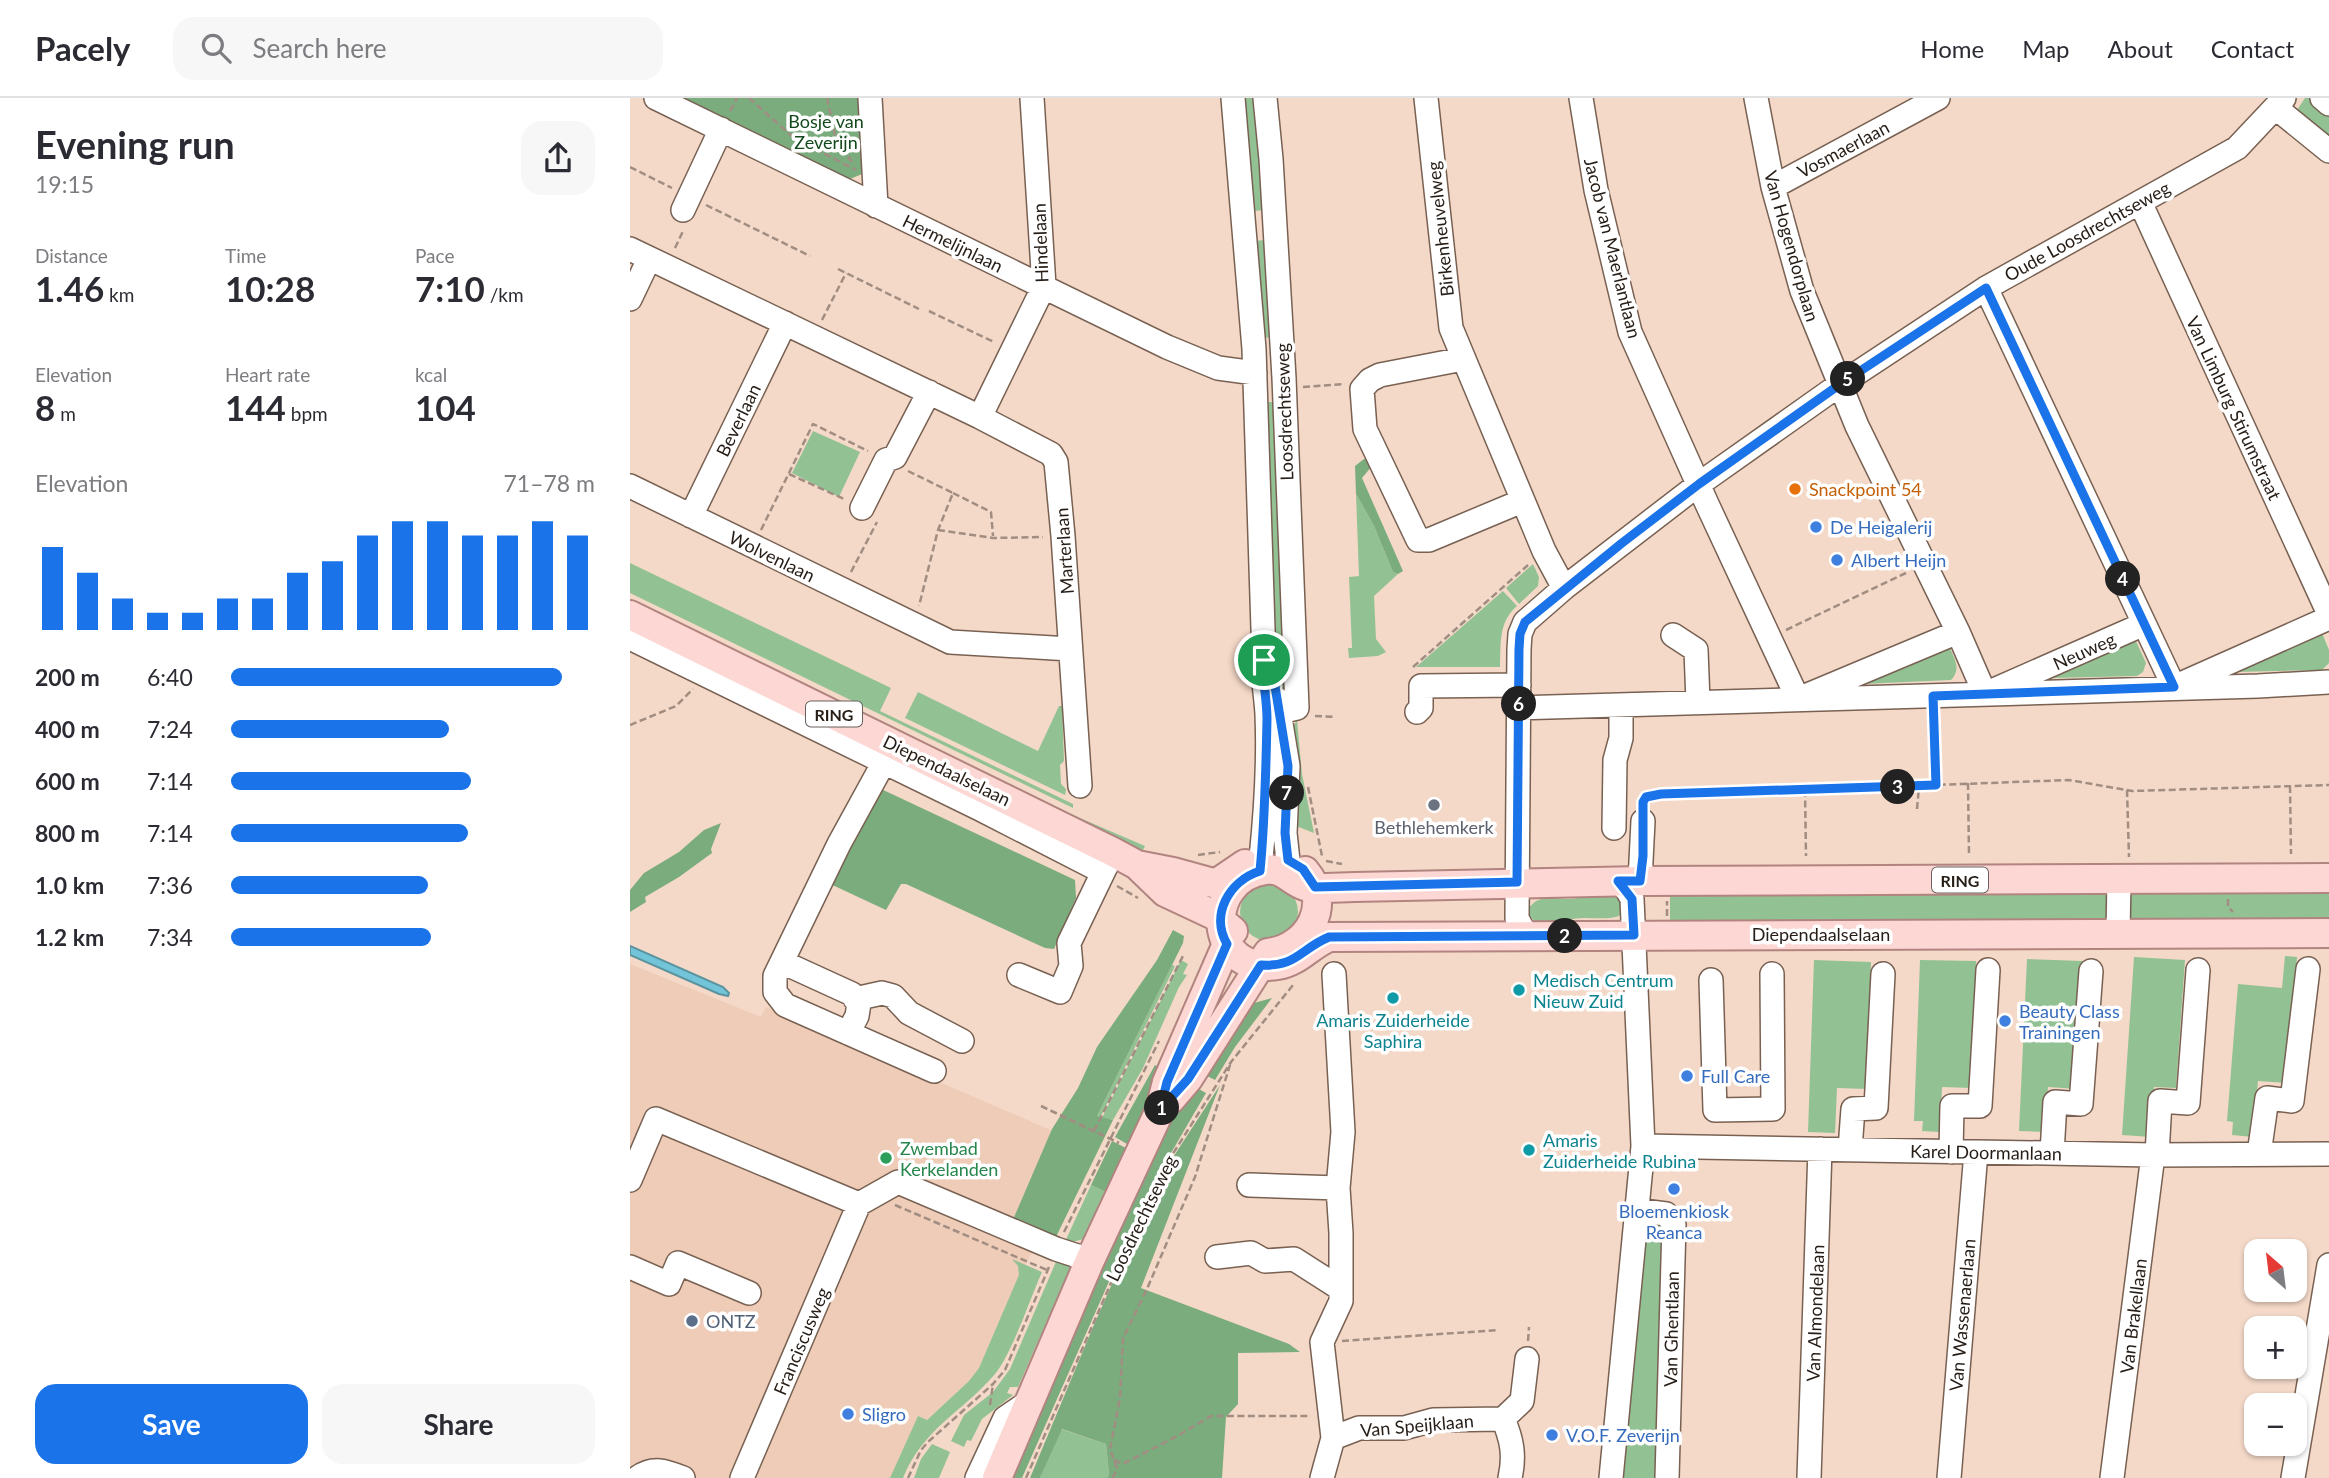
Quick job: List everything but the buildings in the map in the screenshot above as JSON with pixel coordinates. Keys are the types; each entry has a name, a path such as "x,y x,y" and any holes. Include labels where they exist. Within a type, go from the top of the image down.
{"main road":[{"name":"Diependaalselaan","path":"630,615 1117,863 1165,892 1209,912 1223,932"},
{"name":"Diependaalselaan","path":"1117,863 1174,872 1206,883 1220,881 1225,863"},
{"name":"RING","path":"1225,863 1240,866 1270,863"},
{"path":"1223,932 1227,897 1237,883 1270,863 1303,869 1315,887 1317,913 1309,929 1291,947 1265,959"},
{"name":"RING","path":"1315,887 2124,871 2329,878"},
{"name":"RING","path":"1223,932 1239,957 1265,959"},
{"name":"Loosdrechtseweg","path":"997,1478 1090,1260 1160,1110 1167,1082 1223,932"},
{"name":"Diependaalselaan","path":"1265,959 1280,965 1294,961 1314,944 1329,937 2329,933"},
{"name":"Loosdrechtseweg","path":"1160,1110 1188,1079 1265,959"}],"street":[{"name":"Hermelijnlaan","path":"656,98 1167,347 1218,369 1255,373"},
{"path":"870,98 876,206"},
{"name":"Hindelaan","path":"980,417 1044,286 1032,98"},
{"name":"Loosdrechtseweg","path":"1233,98 1255,373 1264,660 1262,676 1281,712"},
{"name":"Loosdrechtseweg","path":"1265,98 1284,389 1281,712 1288,766 1285,833 1270,863"},
{"name":"Birkenheuvelweg","path":"1426,98 1451,328 1544,551 1564,588"},
{"name":"Jacob van Maerlantlaan","path":"1581,98 1596,190 1630,332 1798,699"},
{"name":"Van Hogendorplaan","path":"1756,98 1773,187 1802,291 1839,385 1985,694"},
{"name":"Vosmaerlaan","path":"1773,187 1915,104 1938,98"},
{"path":"2322,98 2329,104"},
{"name":"Oude Loosdrechtseweg","path":"1531,936 1522,928 1517,918 1520,634 1525,622 1564,588 1699,484 1839,385 1986,288 2237,148 2280,103 2329,151"},
{"path":"687,210 721,129"},
{"name":"Van Limburg Stirumstraat","path":"2140,202 2329,616"},
{"path":"630,299 648,258"},
{"name":"Marterlaan","path":"648,258 929,392 1051,454 1058,473 1080,786"},
{"path":"1986,288 2174,687"},
{"name":"Beverlaan","path":"691,516 785,323"},
{"path":"1463,359 1380,376 1366,385 1362,389 1365,429 1418,540 1429,540 1522,500"},
{"path":"862,508 886,460 895,457 929,392"},
{"name":"Wolvenlaan","path":"630,485 950,642 1070,649"},
{"name":"Neuweg","path":"2174,687 2329,616"},
{"name":"Neuweg","path":"1985,694 2144,624"},
{"name":"Neuweg","path":"1798,699 1958,632"},
{"path":"1673,635 1696,650 1698,702"},
{"name":"Diependaalselaan","path":"630,638 884,762 1117,863"},
{"name":"Neuweg","path":"1417,712 1421,708 1421,685 1519,697 1621,705 2329,682"},
{"path":"1614,828 1615,760 1621,738 1621,705"},
{"name":"Diependaalselaan","path":"884,762 839,844 775,976 775,992 785,1005 934,1071"},
{"path":"1611,1478 1643,1146 1634,935 1629,881 1643,821"},
{"path":"1019,975 1060,992 1071,966 1069,943 1117,863"},
{"path":"2118,933 2124,871"},
{"path":"782,962 852,994 859,1003 857,1016 848,1033"},
{"path":"2259,1154 2266,1098 2292,1101 2308,969"},
{"path":"1951,1152 1952,1106 1980,1106 1988,970"},
{"name":"Van Brakellaan","path":"2112,1478 2160,1101 2188,1103 2198,970"},
{"path":"2052,1153 2055,1102 2081,1104 2091,971"},
{"path":"1322,1478 1332,1427 1322,1342 1341,1301 1338,1188 1343,1132 1334,974"},
{"path":"1711,979 1715,1110 1773,1108 1772,974"},
{"path":"1850,1149 1853,1110 1876,1108 1882,974"},
{"path":"855,999 882,993 893,996 909,1013 962,1041"},
{"path":"1742,1109 1743,1147"},
{"path":"630,1180 656,1119 859,1204 898,1182 1052,1259 1090,1260"},
{"name":"Karel Doormanlaan","path":"1643,1146 2155,1155 2329,1154"},
{"name":"Van Almondelaan","path":"1809,1478 1820,1149"},
{"name":"Van Wassenaerlaan","path":"1949,1478 1976,1152"},
{"path":"1249,1185 1338,1188"},
{"name":"Franciscusweg","path":"742,1478 859,1204"},
{"name":"Van Ghentlaan","path":"1635,1210 1666,1214 1674,1224 1667,1478"},
{"path":"1217,1257 1251,1253 1265,1261 1294,1259 1341,1289"},
{"path":"630,1267 669,1284 678,1263 749,1293"},
{"path":"2293,1478 2329,1265"},
{"path":"1510,1478 1513,1466 1512,1438 1503,1419 1522,1401 1527,1359"},
{"path":"964,1478 984,1435 997,1416 1030,1401"},
{"path":"977,1478 997,1416"},
{"name":"Van Speijklaan","path":"1332,1427 1404,1428 1433,1420 1503,1419"},
{"path":"637,1478 648,1471 657,1470 683,1478"}],"path":[{"path":"749,98 794,138 858,171 836,139 827,98"},
{"path":"630,167 687,210 810,256"},
{"path":"648,258 687,210"},
{"path":"838,269 919,309"},
{"path":"814,337 846,272"},
{"path":"929,310 1013,352"},
{"path":"1284,389 1366,385"},
{"path":"754,547 813,424 991,512 993,538"},
{"path":"914,626 938,530 953,493"},
{"path":"938,530 993,538 1063,536"},
{"path":"1406,674 1544,551"},
{"path":"1771,638 1925,564"},
{"path":"630,725 676,706 708,676"},
{"path":"1933,696 1936,785"},
{"path":"1643,821 1643,802 1646,797 1661,794 2069,780 2127,790 2329,785"},
{"path":"1968,783 1969,855"},
{"path":"2290,786 2291,854"},
{"path":"1917,809 1919,787"},
{"path":"1805,790 1806,856"},
{"path":"2124,871 2127,790"},
{"path":"1196,855 1225,863"},
{"path":"1667,896 1667,919"},
{"path":"1094,1131 1183,956"},
{"name":"Loosdrechtseweg","path":"1026,1478 1155,1182 1210,1092 1295,981"},
{"path":"908,1478 921,1450 928,1442 1005,1370 1052,1259 1109,1138 1153,1055"},
{"path":"1113,1478 1117,1468 1110,1450 1120,1398 1123,1338 1195,1177 1231,1062"},
{"path":"1041,1106 1128,1147"},
{"path":"859,1204 876,1198 1052,1259"},
{"path":"1322,1342 1498,1330"},
{"path":"993,1384 997,1416"},
{"path":"1114,1460 1123,1464 1211,1416 1332,1427"}],"shaded area":[{"path":"630,964 761,1017 766,1007 1062,1135 1033,1250 979,1368 969,1381 926,1420 918,1416 891,1478 630,1478"}],"green space":[{"name":"Bosje van Zeverijn","path":"675,98 859,98 862,174 850,179"},
{"path":"1241,98 1257,98 1267,210 1253,211"},
{"path":"2305,98 2310,98 2329,116 2329,143 2295,113"},
{"path":"1265,240 1270,337 1265,338 1254,241"},
{"path":"1268,402 1275,402 1290,694 1282,702 1275,665"},
{"path":"813,431 860,452 839,497 792,473"},
{"path":"1368,459 1372,466 1362,478 1403,571 1398,574 1393,572 1374,526 1356,494 1355,466"},
{"path":"1356,494 1374,526 1393,572 1398,574 1374,596 1376,639 1386,652 1378,656 1349,658 1348,648 1352,648 1349,577 1359,576"},
{"path":"630,563 891,688 880,711 1073,804 1073,808 630,593"},
{"path":"1533,564 1539,577 1538,586 1519,604 1506,588"},
{"path":"1503,591 1517,606 1506,619 1501,642 1500,667 1416,667"},
{"path":"630,599 1073,815 1145,846 1141,854 630,606"},
{"path":"2322,633 2329,650 2329,663 2322,670 2235,672"},
{"path":"2135,639 2146,663 2143,672 2137,676 2051,678 2050,672"},
{"path":"1949,646 1957,668 1951,680 1863,684"},
{"path":"918,692 1038,751 1059,706 1062,706 1064,761 1060,765 1061,784 1066,789 1065,795 905,718"},
{"path":"1297,720 1302,774 1314,833 1291,824 1288,736"},
{"path":"879,788 1075,880 1076,898 1054,949 1045,948 906,884 901,884 886,910 826,882"},
{"path":"721,823 711,849 712,853 645,897 646,902 630,912 630,890 644,873 679,852 704,830"},
{"path":"1269,883 1285,888 1293,896 1298,912 1293,928 1285,936 1269,941 1253,936 1245,928 1240,912 1245,896 1253,888"},
{"path":"2329,883 2329,928 2129,923 2129,890"},
{"path":"1670,886 2106,890 2107,922 1670,930"},
{"path":"1599,890 1621,897 1625,906 1619,916 1579,918 1543,924 1533,920 1528,910 1544,898 1578,898"},
{"path":"1173,930 1184,936 1183,943 1097,1116 1113,1120 1054,1241 1012,1222 1052,1129 1078,1088 1097,1047 1157,960"},
{"path":"2285,956 2297,957 2287,1083 2258,1081 2253,1137 2232,1135 2233,1122 2227,1121 2238,984 2282,988"},
{"path":"2134,957 2185,960 2176,1088 2154,1087 2151,1137 2122,1135"},
{"path":"2027,959 2083,961 2077,1089 2048,1087 2045,1132 2019,1131"},
{"path":"1181,960 1188,964 1183,974 1187,975 1143,1068 1113,1120 1102,1118"},
{"path":"1814,960 1871,962 1867,1089 1837,1088 1835,1133 1808,1132"},
{"path":"1920,960 1976,961 1972,1088 1942,1087 1940,1132 1922,1131 1923,1121 1914,1121"},
{"path":"1172,965 1175,966 1103,1112 1100,1117 1097,1116"},
{"path":"1272,998 1235,1047 1215,1080 1201,1073 1244,1000 1254,1003"},
{"path":"1155,1065 1166,1071 1137,1133 1133,1132 1127,1144 1115,1137"},
{"path":"1190,1084 1206,1093 1150,1189 1022,1478 1005,1478 1136,1177"},
{"path":"1220,1085 1141,1288 1289,1344 1300,1352 1238,1353 1238,1404 1226,1417 1222,1478 1107,1478 1109,1474 1106,1444 1062,1429 1040,1478 1030,1478 1157,1182"},
{"path":"1112,1141 1130,1150 1108,1193 1091,1185"},
{"path":"1091,1185 1108,1193 1084,1239 1064,1244"},
{"path":"1652,1221 1663,1225 1656,1478 1621,1478 1642,1223"},
{"path":"1058,1257 1071,1266 1018,1387 1010,1387 1007,1393 1013,1395 982,1419 971,1441 967,1440 964,1447 951,1441 964,1415 993,1392 1010,1369"},
{"path":"1012,1259 1042,1272 1001,1365 982,1388 933,1433 912,1460 903,1478 890,1478 918,1416 927,1420 969,1381 979,1368 1019,1275 1018,1266"},
{"path":"1061,1429 1106,1444 1109,1474 1107,1478 1040,1478"},
{"path":"932,1444 950,1452 939,1478 914,1478 921,1459"}],"water":[{"path":"630,946 723,987 729,993 728,996 630,955"}],"place":[{"name":"Snackpoint 54","path":"1795,489"},
{"name":"De Heigalerij","path":"1816,527"},
{"name":"Albert Heijn","path":"1837,560"},
{"name":"Bethlehemkerk","path":"1434,805"},
{"name":"Medisch Centrum Nieuw Zuid","path":"1519,990"},
{"name":"Amaris Zuiderheide Saphira","path":"1393,998"},
{"name":"Beauty Class Trainingen","path":"2005,1021"},
{"name":"Full Care","path":"1687,1076"},
{"name":"Amaris Zuiderheide Rubina","path":"1529,1150"},
{"name":"Zwembad Kerkelanden","path":"886,1158"},
{"name":"Bloemenkiosk Reanca","path":"1674,1189"},
{"name":"ONTZ","path":"692,1321"},
{"name":"Sligro","path":"848,1414"},
{"name":"V.O.F. Zeverijn","path":"1552,1435"}],"route":[{"path":"1986,288 2174,687 1933,696 1936,785 1661,794 1646,797 1643,802 1640,881 1618,881 1632,899 1634,935 1329,937 1314,944 1294,961 1280,965 1261,965 1188,1079 1160,1110 1167,1082 1227,944 1220,927 1222,908 1237,883 1260,871 1266,774 1267,715 1262,676 1264,660 1273,674 1288,766 1285,833 1288,860 1303,869 1315,887 1517,882 1519,649 1520,634 1525,622 1564,588 1699,484 1839,385 1986,288"}]}
